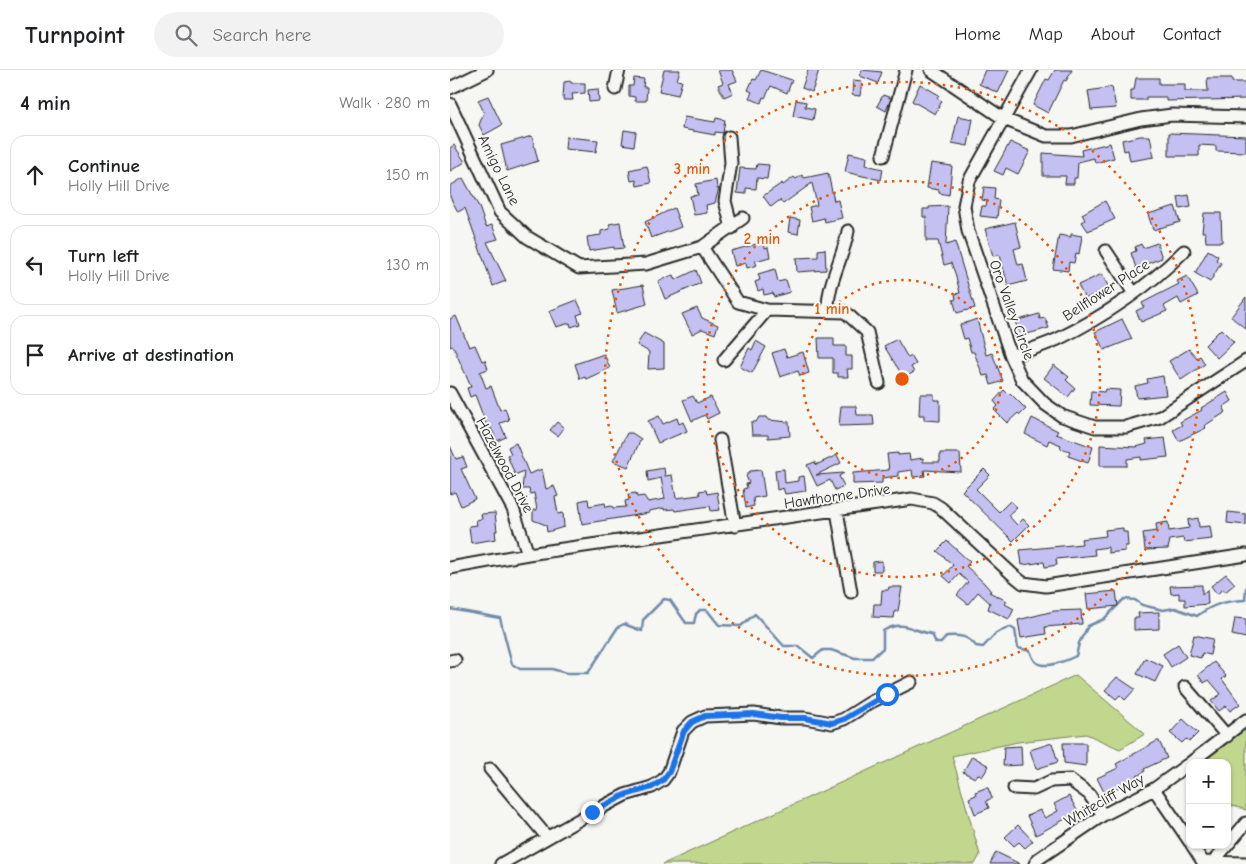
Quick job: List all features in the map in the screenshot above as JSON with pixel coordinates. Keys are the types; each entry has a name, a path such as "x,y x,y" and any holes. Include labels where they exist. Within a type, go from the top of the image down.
{"street":[{"path":"450,88 487,70"},
{"path":"615,89 619,70"},
{"path":"883,156 906,70"},
{"path":"931,70 1004,119 1046,136 1071,136 1141,119 1172,115 1246,117"},
{"name":"Oro Valley Circle","path":"1031,70 970,181 964,206 968,231 1011,356 1022,380 1045,404 1062,416 1095,426 1126,427 1160,417 1246,361"},
{"name":"Amigo Lane","path":"450,104 500,212 527,237 579,268 646,264 702,247 732,228 743,218"},
{"path":"729,137 731,163 725,201 732,228"},
{"path":"828,312 830,285 845,247 848,231"},
{"path":"702,247 738,302 767,310 845,312 867,332 879,383"},
{"path":"1106,251 1133,292"},
{"name":"Bellflower Place","path":"1011,356 1056,340 1090,322 1168,267 1184,251"},
{"path":"724,360 767,310"},
{"name":"Hazelwood Drive","path":"450,393 513,509 528,554"},
{"path":"720,440 735,526"},
{"name":"Hawthorne Drive","path":"450,568 528,554 735,526 912,499 932,503 942,508 1012,574 1024,582 1034,585 1046,586 1246,554"},
{"path":"838,511 851,592"},
{"path":"501,864 625,795 652,787 663,780 669,772 684,731 692,722 705,716 754,714 781,718 805,718 832,723 844,719 871,702 911,682"},
{"path":"1185,686 1227,736"},
{"name":"Whitecliff Way","path":"1195,759 1246,720"},
{"name":"Whitecliff Way","path":"1035,864 1038,859 1103,815 1154,789 1186,766"},
{"path":"490,768 547,837"},
{"path":"1014,788 1034,789 1051,781 1070,780 1089,794 1103,815"},
{"path":"1154,789 1186,836"},
{"path":"1213,862 1246,823"},
{"path":"1195,849 1203,862 1246,863"}],"green space":[{"path":"1076,675 1145,734 1120,749 1086,734 1018,742 952,756 980,855 975,864 663,864"},
{"path":"1246,720 1246,810 1231,805 1231,759 1204,759 1202,754"}],"building":[{"path":"664,70 680,70 677,80 682,81 678,95 659,91"},
{"path":"718,70 732,70 737,81 729,84 733,93 724,97 718,85 723,83"},
{"path":"761,70 792,80 787,93 771,86 761,103 749,98 752,92 748,90 753,79 756,80"},
{"path":"808,70 819,70 812,92 802,88"},
{"path":"862,70 882,72 878,83 860,76"},
{"path":"985,70 1009,70 998,93 979,84"},
{"path":"1055,70 1072,70 1066,81 1064,80 1048,113 1033,105 1046,79 1049,80"},
{"path":"634,78 644,79 643,87 647,87 646,101 635,101 635,97 629,96 629,86 633,86"},
{"path":"1136,78 1159,78 1159,84 1185,84 1185,91 1208,91 1207,78 1232,78 1232,82 1246,82 1246,99 1166,101 1166,97 1146,97 1146,100 1131,100 1131,90 1134,90"},
{"path":"853,80 862,81 860,96 852,95"},
{"path":"571,81 571,83 585,83 585,93 572,94 573,100 563,100 564,82"},
{"path":"920,84 939,95 937,98 942,101 935,114 912,101"},
{"path":"1112,87 1116,108 1091,110 1088,91"},
{"path":"598,89 599,101 589,102 588,90"},
{"path":"883,95 891,98 886,111 877,106"},
{"path":"488,96 502,125 484,135 479,125 484,112 478,100"},
{"path":"796,100 806,102 805,107 815,109 813,120 793,116"},
{"path":"958,116 973,119 968,146 952,143"},
{"path":"684,117 715,122 716,118 725,120 723,133 715,132 715,135 682,129"},
{"path":"624,130 636,132 634,146 622,144"},
{"path":"1169,133 1246,136 1246,152 1216,151 1216,146 1199,145 1199,156 1169,156"},
{"path":"532,136 538,161 507,171 501,145"},
{"path":"1150,136 1154,157 1130,161 1128,150 1124,151 1122,140"},
{"path":"566,137 598,140 596,152 565,149"},
{"path":"1010,142 1030,151 1018,174 1006,168 1003,175 994,171"},
{"path":"1110,143 1114,158 1095,163 1094,158 1078,162 1077,178 1074,178 1074,184 1065,184 1066,176 1043,176 1043,153 1082,156 1081,150"},
{"path":"454,145 465,162 450,171 450,148"},
{"path":"849,153 867,157 866,165 883,169 881,180 845,172"},
{"path":"931,163 952,166 949,195 939,193 939,190 927,188"},
{"path":"757,164 769,165 767,179 757,178 756,189 746,188 746,194 737,193 740,168 756,169"},
{"path":"647,166 651,183 637,186 636,180 631,181 629,170"},
{"path":"828,173 834,201 838,200 842,218 825,222 824,218 812,221 809,207 817,205 812,183 783,204 780,200 771,207 763,196 794,177 796,179 802,175 804,178"},
{"path":"463,178 479,207 486,227 492,225 498,239 487,242 506,281 493,286 465,208 458,212 450,197 450,186"},
{"path":"716,180 717,189 719,188 715,203 706,205 707,213 694,215 690,196 698,195 696,184"},
{"path":"984,187 995,188 994,199 999,200 997,218 980,216 982,206 986,206 987,201 982,200"},
{"path":"1189,195 1191,207 1180,209 1178,197"},
{"path":"1105,201 1115,219 1088,231 1082,222 1085,220 1082,214"},
{"path":"948,206 946,245 955,242 975,308 957,313 953,300 956,299 955,294 960,293 955,273 951,263 944,265 938,241 926,241 926,217 923,217 923,209"},
{"path":"1175,206 1180,222 1153,230 1148,214"},
{"path":"674,208 681,227 651,238 645,222"},
{"path":"1204,213 1221,213 1222,242 1206,242 1205,232 1202,232"},
{"path":"790,218 800,220 798,234 788,232"},
{"path":"620,222 624,248 614,249 614,247 589,251 587,237 601,235 601,231 610,229 609,224"},
{"path":"1015,222 1021,247 1014,249 1018,265 1023,264 1027,281 1008,286 1000,255 993,256 985,229"},
{"path":"1071,234 1082,236 1079,254 1076,253 1074,263 1069,262 1068,271 1053,269 1059,235 1071,237"},
{"path":"764,242 765,248 768,247 770,257 755,261 757,265 747,268 746,263 735,266 731,251"},
{"path":"1157,243 1162,258 1136,268 1131,253 1136,251 1135,247 1141,244 1143,248"},
{"path":"825,249 826,270 797,272 796,258 818,257 818,250"},
{"path":"1208,250 1218,256 1216,260 1221,263 1210,282 1195,273"},
{"path":"775,269 778,282 786,280 790,292 774,297 773,293 764,295 763,289 758,291 755,282 760,280 758,274"},
{"path":"696,270 701,283 665,299 658,281 673,275 675,280"},
{"path":"1102,274 1109,288 1085,299 1078,285"},
{"path":"1187,276 1198,295 1181,304 1178,298 1164,306 1167,311 1141,322 1136,311 1144,307 1142,303 1179,284 1177,281"},
{"path":"643,285 647,304 617,313 612,290"},
{"path":"1246,297 1246,329 1231,317"},
{"path":"577,300 583,313 577,315 580,324 571,327 570,323 556,327 549,311"},
{"path":"697,308 702,318 718,325 715,334 702,329 692,334 682,314"},
{"path":"1039,314 1040,319 1045,318 1049,328 1020,336 1015,321"},
{"path":"456,316 469,347 475,345 482,361 485,360 488,369 480,372 486,388 491,386 500,410 505,408 509,420 500,423 506,437 497,441 491,428 488,429 475,395 470,397 467,388 471,387 453,346 450,347 450,319"},
{"path":"977,319 986,355 992,353 1003,381 991,385 988,375 983,376 974,352 971,352 967,338 964,339 960,325"},
{"path":"1122,319 1132,339 1104,350 1095,332"},
{"path":"1221,329 1234,342 1217,358 1205,345"},
{"path":"644,333 664,344 664,368 648,369 649,352 637,345"},
{"path":"818,338 834,338 834,346 846,346 846,356 852,356 852,369 847,369 848,377 838,377 838,373 833,373 833,358 819,358"},
{"path":"897,339 908,358 911,356 916,364 911,367 914,372 904,378 884,346"},
{"path":"756,341 766,347 752,373 740,367 749,348 752,350"},
{"path":"784,349 787,357 803,352 809,373 800,376 798,371 780,377 772,353"},
{"path":"1189,349 1197,358 1200,356 1205,364 1181,380 1169,361"},
{"path":"604,354 610,368 586,379 585,377 580,379 575,364"},
{"path":"1054,365 1069,377 1066,380 1075,388 1068,397 1044,378"},
{"path":"1163,376 1166,395 1137,398 1135,386 1148,383 1147,379"},
{"path":"1105,389 1120,390 1119,406 1090,405 1091,391 1104,392"},
{"path":"1004,390 1009,395 1010,393 1026,409 1020,415 1018,413 1007,423 994,410 998,406 994,401"},
{"path":"1227,392 1232,401 1223,407 1226,412 1204,426 1206,428 1179,441 1173,430 1182,425 1180,422 1202,410 1201,408"},
{"path":"920,394 934,394 934,400 940,400 940,421 924,420 924,415 919,415"},
{"path":"693,396 697,403 711,397 719,413 707,419 705,415 692,421 683,400"},
{"path":"841,406 856,406 857,415 873,415 874,425 839,426"},
{"path":"659,416 663,424 677,418 679,424 683,422 687,431 658,443 648,421"},
{"path":"759,417 789,422 790,436 768,438 768,435 752,435 751,422 756,422"},
{"path":"1032,418 1058,431 1056,434 1093,447 1088,463 1068,456 1070,451 1060,448 1061,445 1049,440 1047,445 1025,434"},
{"path":"557,422 564,428 558,436 550,430"},
{"path":"627,433 632,433 641,439 628,467 613,461"},
{"path":"1165,438 1168,457 1141,460 1141,457 1127,459 1127,466 1100,466 1100,445 1136,447 1147,444 1146,440"},
{"path":"516,443 529,474 542,469 546,489 554,486 558,496 555,497 558,514 563,513 564,527 547,532 546,525 533,520 533,510 537,510 534,493 530,494 529,489 522,489 524,471 515,475 507,455 511,454 508,447"},
{"path":"450,446 456,459 463,457 467,467 461,469 475,499 461,506 455,492 450,494"},
{"path":"898,453 898,455 909,454 910,460 923,458 923,462 940,462 940,453 960,453 961,472 924,470 925,476 913,477 912,470 898,472 898,476 882,478 882,483 853,484 853,473 889,470 887,454"},
{"path":"837,455 841,463 816,475 844,473 839,476 844,486 835,490 830,480 817,486 807,465 815,462 816,465"},
{"path":"664,468 665,476 672,475 676,498 700,495 699,491 706,490 707,494 717,492 720,510 711,511 710,506 675,511 674,509 664,510 664,508 649,511 649,513 582,524 579,501 588,499 589,506 605,503 606,507 612,506 613,508 626,507 625,501 629,500 628,494 636,493 637,497 644,496 648,502 665,499 661,478 648,481 647,471"},
{"path":"784,469 785,483 798,481 798,477 804,476 806,491 785,494 783,488 777,490 775,470"},
{"path":"984,469 990,475 976,489 999,512 1010,501 1017,507 1008,515 1017,525 1023,519 1029,525 1013,541 962,491"},
{"path":"761,470 765,496 753,498 754,506 746,508 743,489 747,488 746,484 749,483 746,476 750,471"},
{"path":"1228,512 1246,514 1246,525 1227,523"},
{"path":"495,513 496,539 471,543 469,526 477,525 476,520 482,519 481,514"},
{"path":"1198,518 1199,527 1210,526 1212,539 1184,542 1183,538 1170,540 1168,549 1145,550 1143,533 1157,531 1156,524 1168,522 1169,531 1189,528 1188,520"},
{"path":"1123,528 1123,532 1127,532 1128,546 1125,546 1125,551 1108,553 1108,547 1094,549 1095,555 1056,559 1057,565 1045,567 1044,562 1022,565 1020,550 1082,544 1081,539 1106,536 1105,530"},
{"path":"947,541 970,562 966,566 991,591 989,592 1007,601 1005,604 1014,609 1009,619 988,609 990,603 978,592 968,604 957,595 968,582 959,574 951,583 943,576 953,565 937,551"},
{"path":"882,561 882,571 873,571 873,562"},
{"path":"1226,574 1235,584 1225,592 1223,589 1217,594 1211,586"},
{"path":"1202,585 1202,594 1207,590 1208,604 1185,606 1185,599 1179,599 1179,593 1171,594 1170,586"},
{"path":"889,587 902,587 898,611 895,611 894,618 873,617 874,604 881,604 882,590 888,590"},
{"path":"1116,591 1118,606 1088,609 1086,594"},
{"path":"1081,610 1082,624 1045,627 1046,634 1021,638 1018,620 1054,611"},
{"path":"1159,612 1159,629 1134,630 1134,618 1139,618 1138,613"},
{"path":"1235,618 1246,619 1246,638 1232,635"},
{"path":"1194,635 1213,639 1210,655 1202,653 1201,658 1189,655"},
{"path":"1178,644 1186,657 1171,667 1163,654"},
{"path":"1145,658 1163,666 1155,682 1137,674"},
{"path":"1214,662 1226,676 1222,679 1240,704 1230,711 1226,706 1219,711 1211,701 1221,694 1209,680 1204,683 1198,675"},
{"path":"1117,677 1135,689 1125,700 1120,695 1116,699 1105,690"},
{"path":"1183,719 1198,733 1190,741 1186,739 1182,743 1170,733"},
{"path":"1159,741 1167,758 1144,769 1145,771 1105,794 1097,778 1118,768 1116,764"},
{"path":"1052,743 1058,762 1036,769 1030,750"},
{"path":"1063,743 1086,743 1086,766 1064,763"},
{"path":"1021,746 1022,765 1003,766 1004,747"},
{"path":"972,756 989,766 982,777 978,774 975,778 963,772"},
{"path":"988,788 992,798 986,801 989,808 975,814 969,798 976,795 975,792"},
{"path":"1069,796 1078,812 1036,835 1027,816 1040,810 1045,818 1058,811 1054,804"},
{"path":"1018,825 1033,841 1025,848 1019,842 1014,846 1005,837"},
{"path":"996,852 1020,864 990,864"}],"waterway":[{"path":"450,609 500,618 512,664 520,669 552,669 566,673 588,673 618,627 624,624 642,631 643,620 664,599 670,600 686,623 694,623 696,614 700,610 707,610 719,625 741,626 755,614 784,646 798,646 813,658 823,650 831,650 855,658 872,658 883,648 883,631 896,626 908,627 932,634 936,643 941,643 947,636 956,636 967,638 976,646 983,647 996,633 1010,627 1015,630 1018,648 1030,651 1033,659 1040,664 1051,665 1076,656 1079,643 1088,626 1104,619 1124,599 1135,600 1142,605 1163,610 1175,608 1197,616 1219,604 1245,600 1246,588"}],"route":[{"path":"592,812 625,795 652,787 663,780 669,772 684,731 692,722 705,716 754,714 781,718 818,719 832,723 844,719 887,694"}]}
